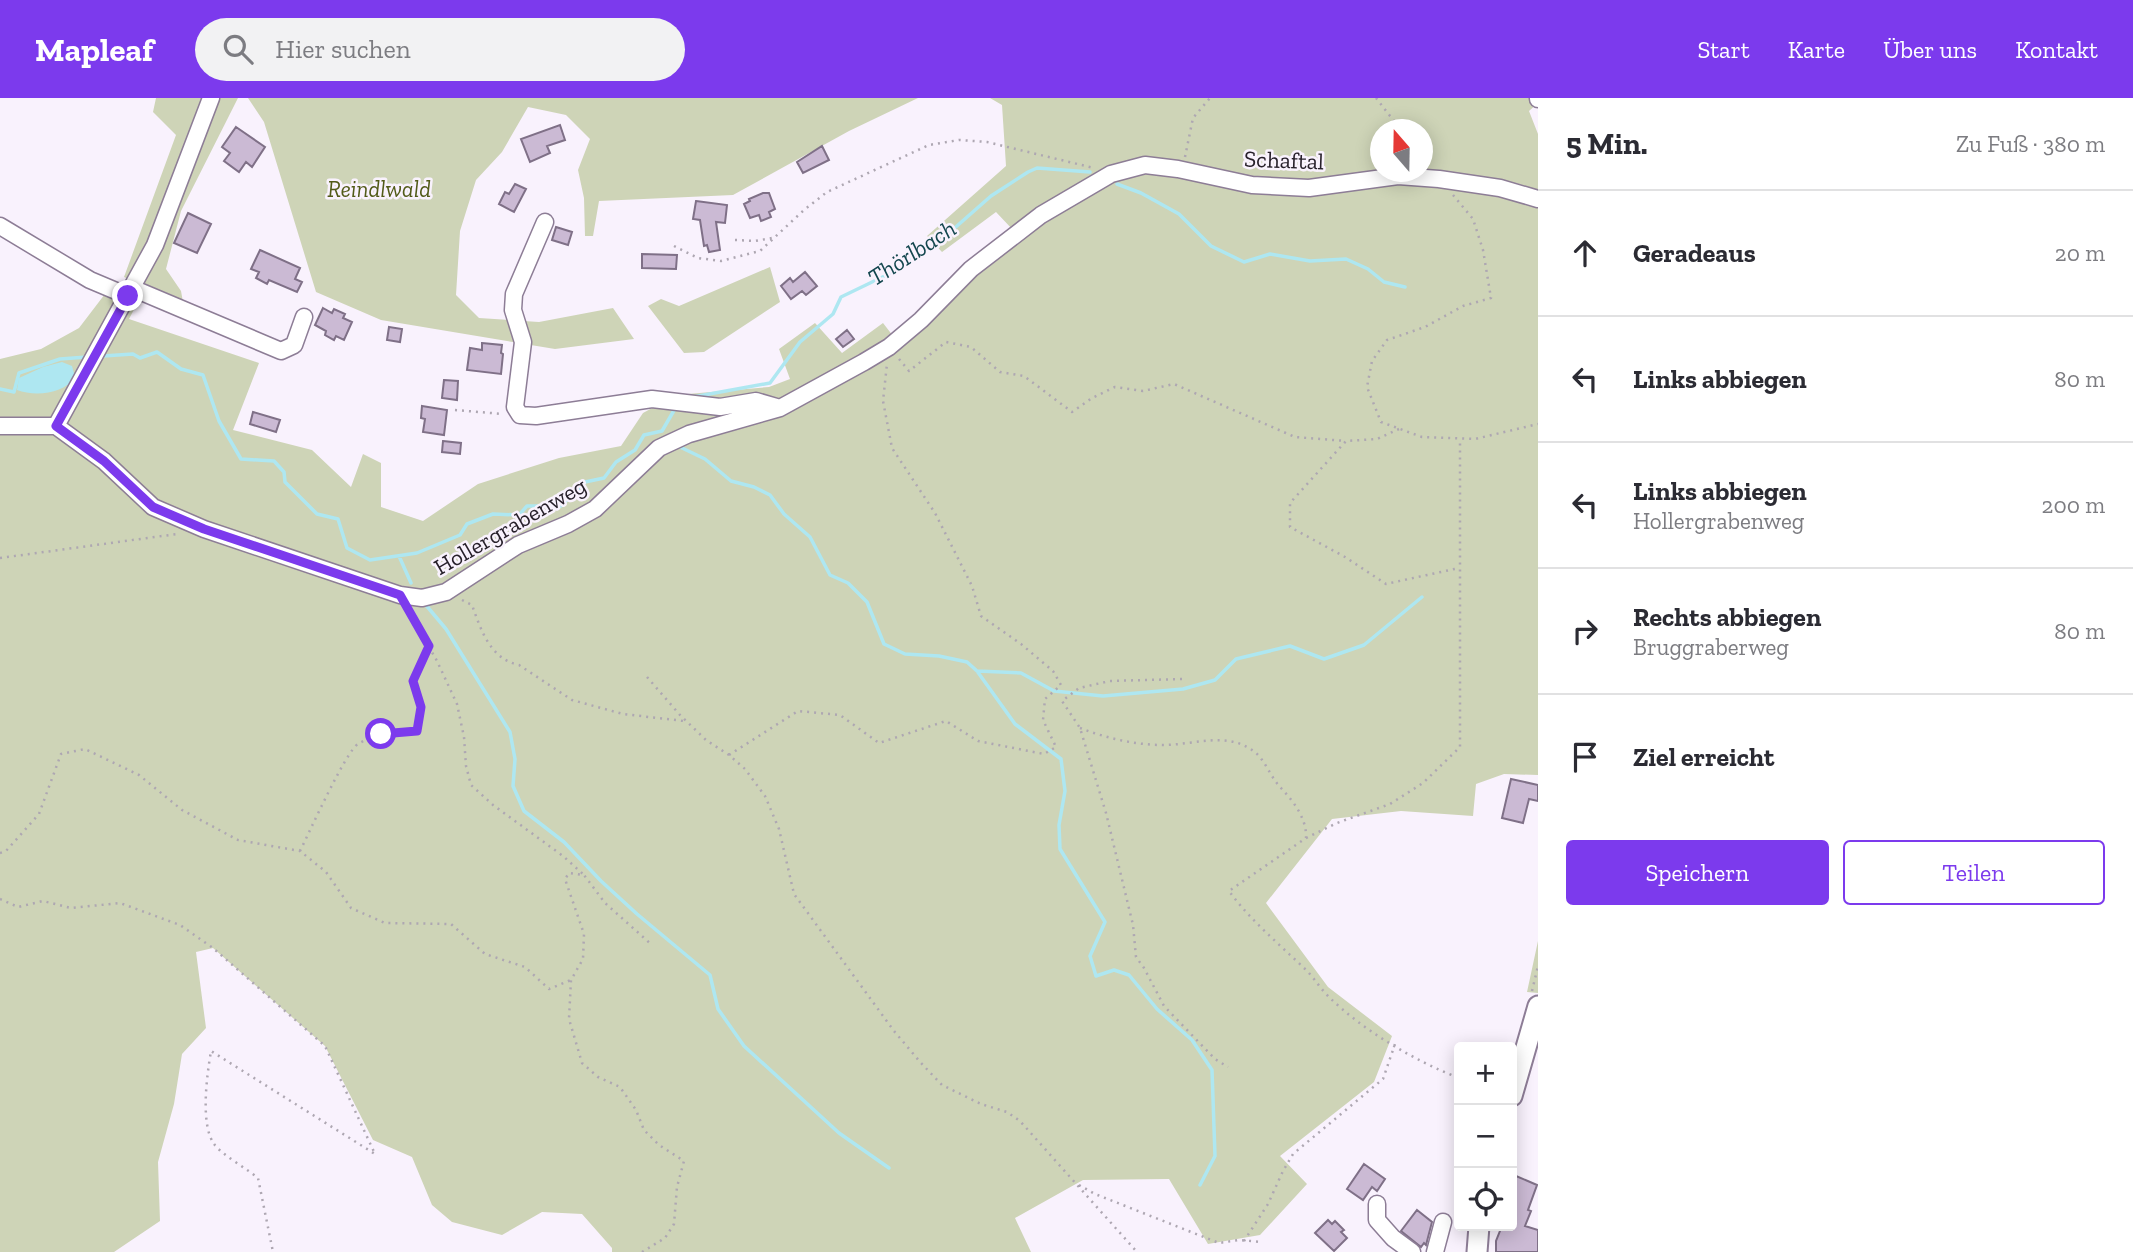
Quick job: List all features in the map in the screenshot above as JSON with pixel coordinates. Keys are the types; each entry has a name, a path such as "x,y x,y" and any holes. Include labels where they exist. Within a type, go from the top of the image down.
{"main road":[{"path":"1517,1079 1538,1006"},
{"path":"1477,1252 1479,1231"}],"street":[{"path":"0,426 56,426 155,245 211,98"},
{"name":"Schaftal","path":"1111,174 1144,165 1178,169 1252,185 1309,188 1398,176 1500,188 1538,200"},
{"name":"Hollergrabenweg","path":"56,426 104,461 153,507 204,529 400,595 422,598 446,592 518,545 568,524 595,509 659,448 689,434 780,408 889,347 921,320 971,269 1021,230 1041,215 1111,174"},
{"path":"545,222 514,295 513,310 523,342 515,407 520,415 536,416 652,399 720,407 756,401 780,408"},
{"path":"0,226 90,280 130,292 281,351 294,345 304,317"},
{"path":"1377,1204 1377,1220 1393,1238 1412,1252"},
{"path":"1435,1252 1443,1222"}],"path":[{"path":"1178,169 1185,157 1193,118 1210,98"},
{"path":"1376,98 1392,119"},
{"path":"674,246 698,258 721,261 760,251 827,192 929,145 959,141 987,142 1078,163 1111,174"},
{"path":"1439,179 1472,219 1483,250 1491,298 1463,306 1425,327 1387,340 1372,361 1367,387 1381,422 1422,437 1460,439 1475,439 1538,425"},
{"path":"735,240 775,238"},
{"path":"889,347 909,371 946,342 971,347 1000,372 1024,376 1072,412 1115,387 1143,391 1174,384 1295,437 1377,439 1399,429"},
{"path":"729,755 798,711 840,715 879,743 946,721 978,741 1044,754 1056,747 1043,720 1045,699 1061,685 1053,671 981,616 972,586 934,513 892,448 883,401 889,347"},
{"path":"455,410 520,415"},
{"path":"1454,1076 1429,1066 1356,1021 1328,996 1310,973 1243,911 1229,891 1306,838 1337,823 1390,804 1423,783 1460,747 1460,439"},
{"path":"1346,440 1290,503 1290,527 1345,557 1386,584 1459,568"},
{"path":"0,558 204,529"},
{"path":"446,592 472,606 487,643 511,663 519,665 572,700 623,714 686,722"},
{"path":"400,595 457,704 471,785 492,805 563,856 584,875 605,903 652,945"},
{"path":"300,851 325,798 355,745 381,734 417,731 421,707 413,681 429,646"},
{"path":"648,677 686,722 745,769 765,796 779,829 794,894 894,1031 942,1085 981,1104 1007,1112 1020,1121 1138,1252"},
{"path":"1182,679 1110,681 1079,688 1062,701 1080,728 1109,826 1133,925 1136,957 1164,1006 1215,1059 1228,1067"},
{"path":"1080,728 1131,743 1164,745 1229,739 1256,754 1291,799 1307,826 1306,838"},
{"path":"0,853 6,851 39,814 61,754 85,749 139,775 182,810 239,840 300,851 327,872 351,908 385,923 451,924 485,954 525,967 549,989 571,980"},
{"path":"584,875 569,873 565,879 584,934 583,959 571,980 569,1019 582,1063 597,1077 620,1087 636,1110 644,1130 659,1145 684,1161 677,1187 674,1224 665,1238 642,1252"},
{"path":"0,899 18,907 43,901 71,908 120,903 180,925 213,947 325,1046 375,1154 211,1051 206,1078 208,1133 216,1146 257,1178 273,1252"},
{"path":"1244,1241 1268,1204 1293,1154 1383,1079 1395,1044"},
{"path":"1076,1184 1219,1243 1262,1242"}],"green space":[{"path":"156,98 238,98 181,211 166,269 181,291 183,302 124,277 176,135 153,112"},
{"name":"Reindlwald","path":"248,98 918,98 849,131 733,195 599,201 593,236 585,236 584,198 578,170 590,139 566,115 528,107 502,152 476,180 460,231 456,295 479,318 539,322 613,308 634,339 555,349 381,320 316,292 264,122"},
{"path":"990,98 1538,98 1538,103 1529,111 1538,134 1538,192 1503,181 1433,172 1433,119 1370,119 1370,173 1308,182 1254,179 1139,160 1013,230 996,212 942,252 927,236 1006,166 1002,105"},
{"path":"1144,172 1175,175 1251,191 1399,182 1454,187 1499,195 1538,206 1538,775 1504,774 1476,784 1473,816 1401,811 1332,819 1266,903 1328,987 1392,1036 1374,1082 1280,1156 1307,1184 1260,1235 1208,1244 1169,1179 1083,1180 1015,1218 1031,1252 612,1252 612,1248 582,1214 542,1212 502,1235 452,1222 432,1205 412,1157 373,1140 325,1046 213,948 196,952 206,1028 182,1054 174,1104 158,1162 160,1221 114,1252 0,1252 0,359 41,349 79,328 108,290 140,298 129,319 259,363 233,430 312,450 351,487 363,454 381,463 381,507 423,521 478,484 559,458 621,446 643,413 676,395 769,387 790,379 779,349 815,323 842,353 883,323 900,345 1027,234 1083,196 1117,179"},
{"path":"770,267 780,302 704,352 684,353 648,306 661,299 679,306"},
{"path":"1538,941 1538,993 1527,992"}],"water":[{"path":"62,362 72,366 75,377 64,387 49,393 17,390 19,378"}],"building":[{"path":"560,125 565,140 547,146 550,153 530,162 521,139"},
{"path":"236,127 265,147 252,167 246,162 239,172 224,161 230,153 222,147"},
{"path":"822,146 829,160 803,173 797,162"},
{"path":"515,184 526,189 514,212 499,204 505,192 509,194"},
{"path":"763,193 769,193 775,209 769,212 771,217 761,221 759,215 750,218 744,204"},
{"path":"696,201 727,205 725,223 716,222 720,250 709,252 707,245 704,246 700,220 693,219"},
{"path":"188,213 211,224 197,253 174,243"},
{"path":"556,227 572,232 568,245 552,240"},
{"path":"260,250 300,268 295,279 302,282 297,292 269,280 267,284 256,278 259,272 251,269"},
{"path":"642,254 677,255 676,269 642,268"},
{"path":"805,272 817,286 806,295 802,291 791,299 781,286 790,278 793,282"},
{"path":"323,308 332,313 334,309 345,314 343,318 352,322 344,340 336,336 334,340 325,335 326,331 315,325"},
{"path":"389,327 402,329 400,342 387,340"},
{"path":"847,330 854,339 843,347 836,339"},
{"path":"482,343 502,345 501,374 467,370 470,348 482,350"},
{"path":"444,380 458,381 457,400 442,398"},
{"path":"422,406 447,410 444,435 423,432 425,419 421,418"},
{"path":"253,412 280,420 276,432 250,424"},
{"path":"443,441 461,443 460,454 442,452"},
{"path":"1511,779 1538,785 1538,801 1529,799 1523,823 1502,818"},
{"path":"1364,1164 1385,1179 1377,1191 1372,1187 1363,1200 1347,1189"},
{"path":"1517,1176 1537,1185 1525,1226 1538,1230 1538,1252 1496,1252 1500,1231 1517,1231"},
{"path":"1417,1210 1432,1222 1426,1245 1424,1243 1421,1247 1401,1231"},
{"path":"1328,1220 1332,1224 1335,1221 1344,1230 1341,1232 1347,1238 1334,1251 1315,1233"}],"waterway":[{"name":"Thörlbach","path":"693,397 770,383 800,342 833,314 841,297 897,270 941,240 991,196 1028,172 1037,168 1090,172"},
{"name":"Thörlbach","path":"1117,184 1141,193 1179,214 1211,246 1244,262 1270,254 1310,261 1346,259 1368,269 1384,282 1405,287"},
{"name":"Thörlbach","path":"103,356 133,354 140,358 157,352 181,369 203,375 219,421 241,459 274,461 284,472 285,482 317,514 338,519 347,548 370,560 417,553 460,535 467,524 493,514 519,515 527,506 561,506 585,482 604,478 616,462 635,450 644,435 662,431 676,407"},
{"name":"Thörlbach","path":"0,389 14,392 19,373 60,359 87,357"},
{"path":"680,447 705,459 731,481 754,487 770,495 784,514 810,537 830,575 848,583 867,602 884,644 905,654 939,656 967,662 977,671 1015,724 1061,759 1065,791 1059,825 1060,849 1105,922 1090,956 1096,976 1114,970 1129,975 1157,1009 1192,1040 1212,1070 1215,1156 1200,1185"},
{"path":"399,556 411,583"},
{"path":"977,671 1021,673 1054,691 1103,696 1183,689 1215,680 1236,659 1290,646 1324,659 1364,645 1422,597"},
{"path":"425,604 446,629 510,732 515,759 513,786 524,811 564,842 637,914 710,975 718,1009 744,1046 839,1133 889,1168"}],"route":[{"path":"128,296 56,426 104,461 153,507 204,529 400,595 429,646 413,681 421,707 417,731 381,734"}]}
